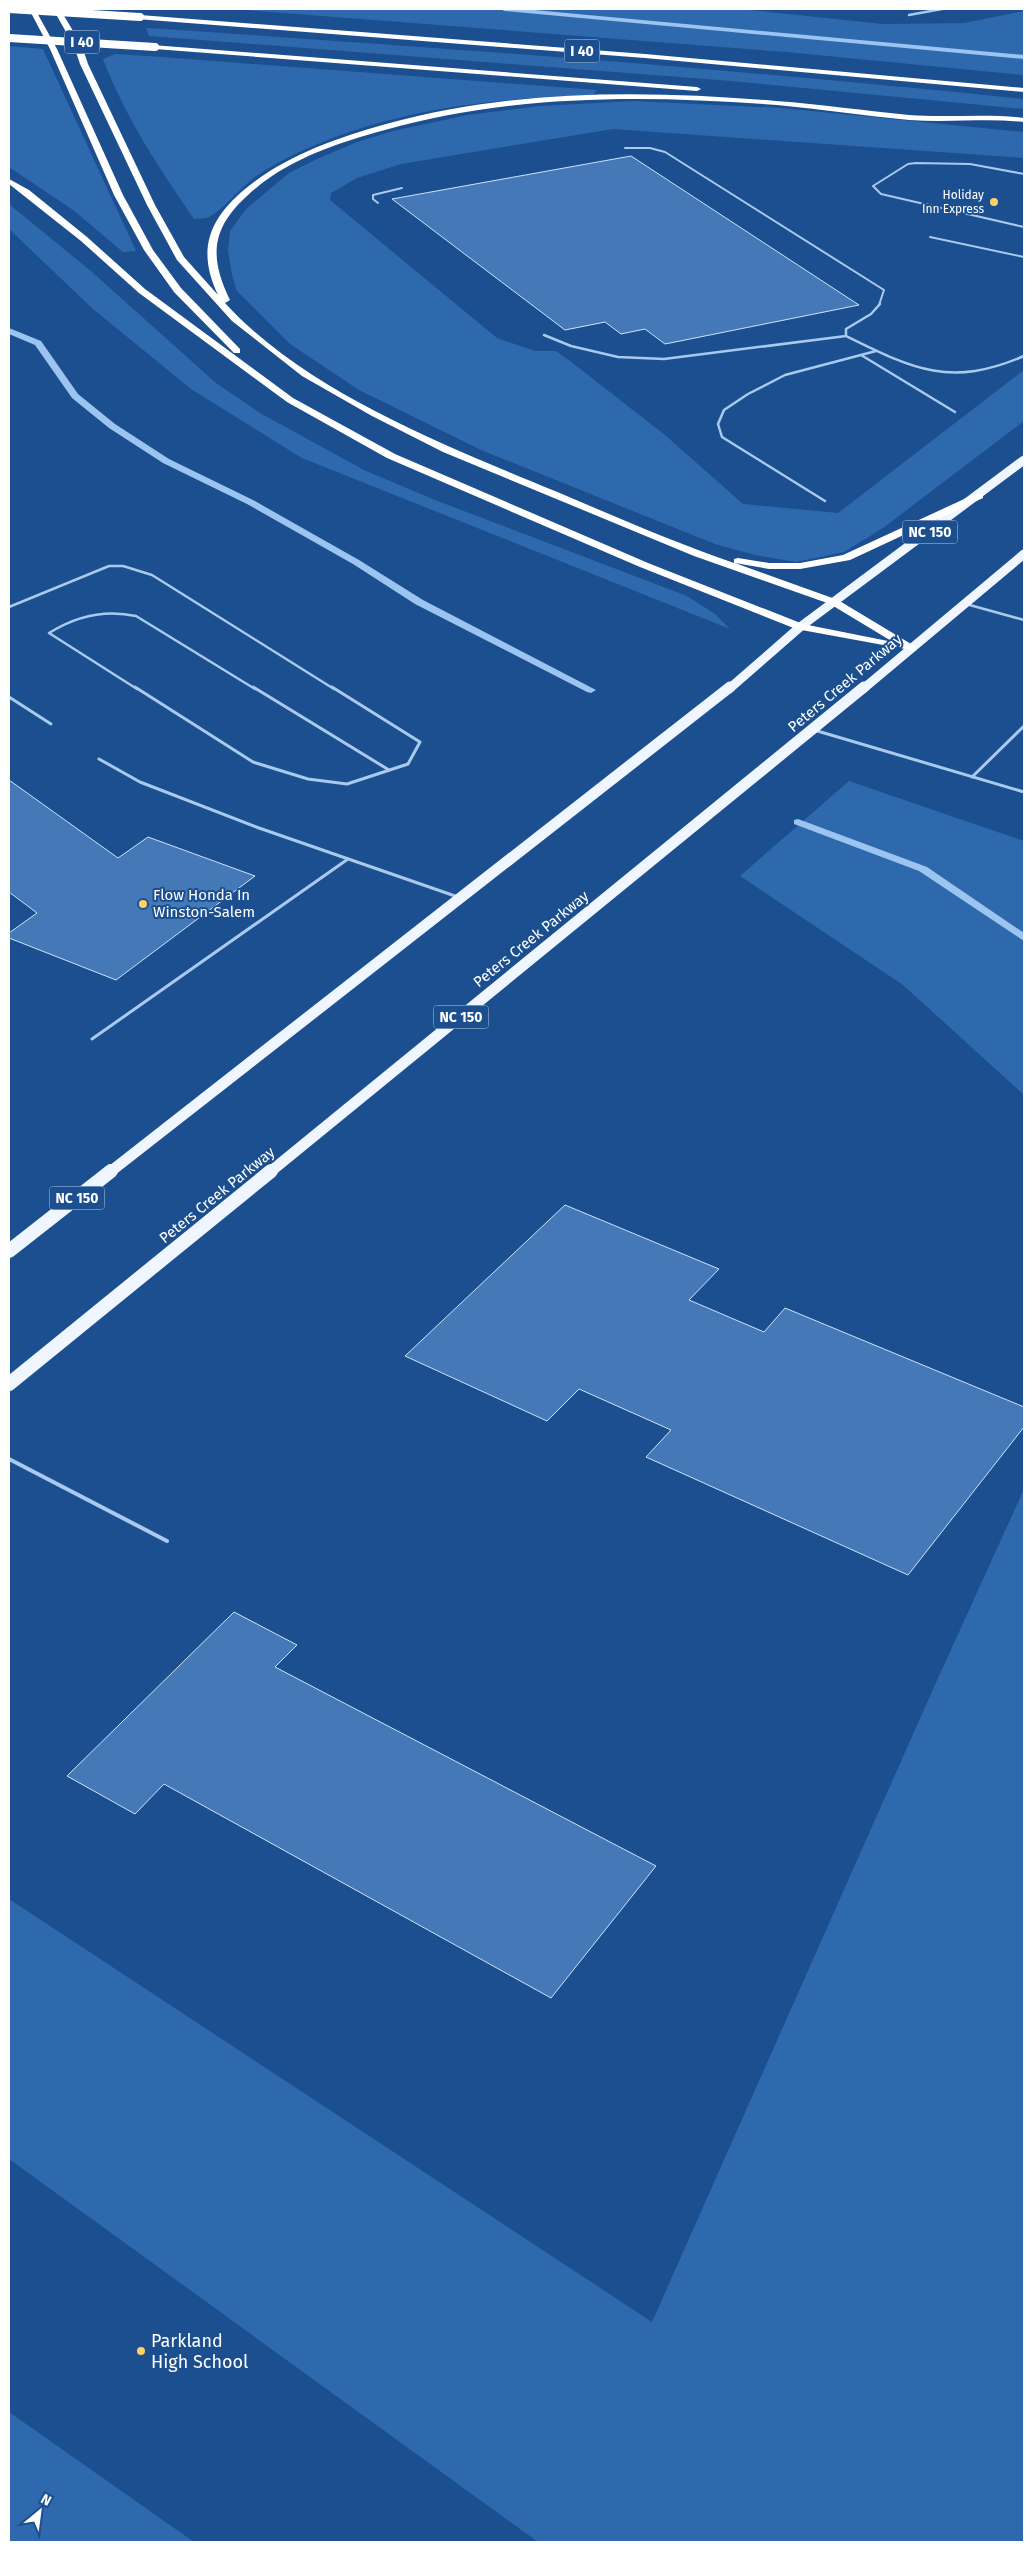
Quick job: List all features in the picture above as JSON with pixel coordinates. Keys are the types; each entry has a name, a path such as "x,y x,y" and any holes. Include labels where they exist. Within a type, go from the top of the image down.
{"highway":[{"path":"32,9 45,30 85,121 136,228 160,268 200,316 290,400"},
{"path":"57,9 74,40 151,205 180,258 235,318 305,374 375,414 448,450 698,554 834,602 912,649"},
{"name":"I 40","path":"9,10 140,17 645,56 1024,90"},
{"name":"I 40","path":"9,38 155,47 755,93 1024,120"},
{"path":"235,318 214,279 209,250 214,234 234,204 252,187 297,158 388,125 473,108 516,103 612,97 738,100 955,120 1009,118"},
{"path":"9,181 26,192 84,239 142,291 290,400 326,422 400,460 635,561 800,627 912,649"},
{"path":"698,554 768,566 800,566 824,563 846,558 979,496"}],"main road":[{"name":"NC 150","path":"9,1251 726,691 800,627 979,496 1024,460"},
{"name":"Peters Creek Parkway","path":"9,1384 814,730 1024,554"}],"street":[{"path":"909,15 942,9"}],"lane":[{"path":"625,148 650,148 665,152 884,290 882,304 875,311 846,329 846,336"},
{"path":"1024,174 970,164 916,163 908,164 873,186 881,194 1024,227"},
{"path":"378,203 373,199 373,196 402,188"},
{"path":"930,237 1024,257"},
{"path":"544,336 571,346 618,357 664,359 846,336 905,365 940,371 993,368 1010,364 1024,356"},
{"path":"825,501 722,437 718,424 724,410 748,394 785,375 876,351"},
{"path":"861,355 955,412"},
{"path":"9,607 109,566 123,566 152,575 420,742 408,764 347,784 308,778 253,762 49,633 58,627 102,611 120,611 136,616 389,770"},
{"path":"966,604 1024,620"},
{"path":"9,697 51,724"},
{"path":"972,777 1024,726"},
{"path":"814,730 1024,792"},
{"path":"99,759 140,782 259,828 460,898"},
{"path":"92,1039 348,859"},
{"path":"9,1459 167,1542"}],"shaded area":[{"path":"233,9 740,9 883,24 964,23 1024,11 1024,75 786,52"},
{"path":"146,28 476,51 805,78 1024,99 1024,109 731,81 149,36"},
{"path":"9,46 43,49 136,251 123,252 73,210 9,167"},
{"path":"115,54 597,90 593,95 559,96 458,106 424,112 357,129 316,144 282,160 252,180 215,213 207,218 194,219 132,122 103,59"},
{"path":"633,101 781,108 1024,132 1024,158 613,129 401,164 357,178 331,193 330,200 497,338 535,351 556,351 570,361 665,435 743,504 838,513 1024,370 1024,421 883,528 844,552 796,562 755,555 715,544 481,450 359,390 290,344 237,291 228,251 230,231 246,209 289,173 317,159 357,142 393,131 467,115 540,106"},
{"path":"9,204 92,272 216,383 260,413 364,470 435,500 687,596 715,614 730,629 302,458 191,389 93,309 9,229"},
{"path":"849,781 1024,841 1024,1095 903,985 740,876"},
{"path":"1024,1489 1024,2542 538,2542 9,2159 9,1899 652,2322"},
{"path":"9,2412 194,2542 9,2542"}],"building":[{"path":"631,156 859,305 665,344 645,329 621,334 605,322 565,330 392,199"},
{"path":"9,780 118,858 148,837 255,876 116,980 9,938 9,933 37,913 9,892"},
{"path":"565,1205 719,1269 689,1300 764,1332 785,1308 1024,1407 1024,1427 908,1575 646,1457 671,1430 579,1389 547,1421 405,1356"},
{"path":"234,1612 297,1645 275,1667 656,1866 551,1998 164,1784 135,1814 67,1776"}],"waterway":[{"path":"504,9 1024,57"},
{"path":"9,331 38,343 75,396 112,426 166,461 250,502 356,562 419,602 591,690"},
{"path":"798,822 923,869 1024,938"}],"place":[{"name":"Holiday Inn Express","path":"994,202"},
{"name":"Flow Honda In Winston-Salem","path":"143,904"},
{"name":"Parkland High School","path":"141,2351"}]}
